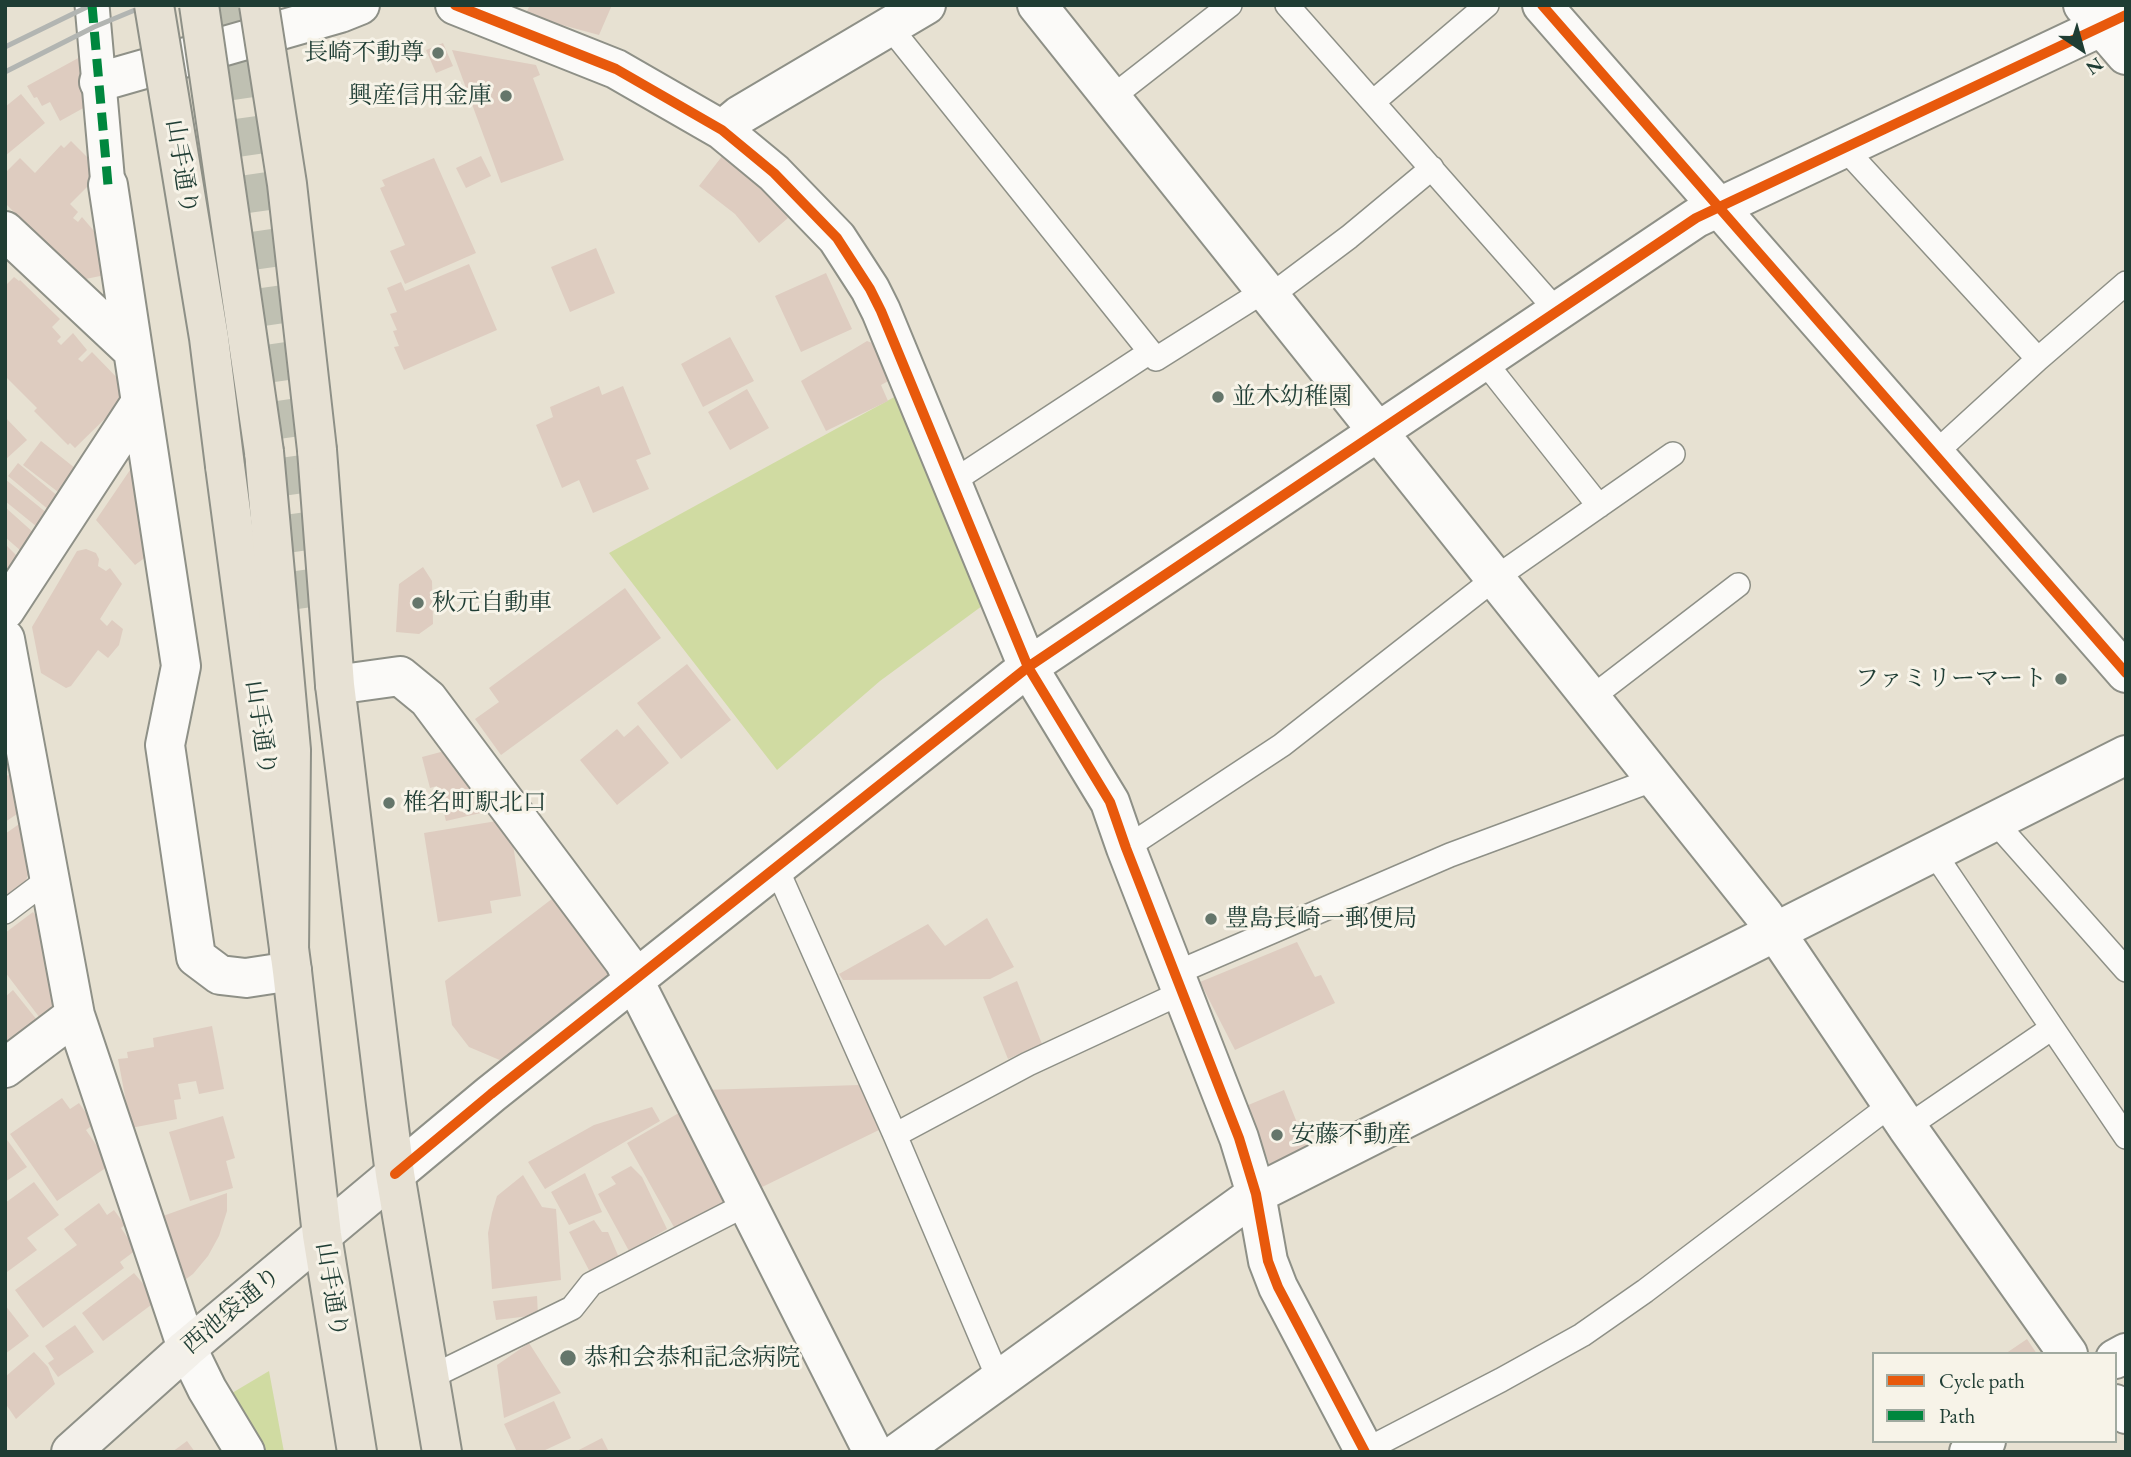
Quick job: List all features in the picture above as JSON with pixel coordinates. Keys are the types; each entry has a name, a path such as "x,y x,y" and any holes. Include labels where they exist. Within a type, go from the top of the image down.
{"main road":[{"name":"山手通り","path":"154,5 209,338 291,961 321,1236 358,1452"},
{"path":"199,5 264,452 291,750 291,961"},
{"path":"259,5 287,184 317,450 335,685 395,1174 442,1452"},
{"name":"西池袋通り","path":"71,1452 187,1348 395,1174"}],"street":[{"path":"92,5 108,185 181,666 165,745 197,957 220,975 246,978 291,961"},
{"path":"99,82 360,5"},
{"path":"455,5 616,69 722,130 774,173 837,238 870,289 1028,667 1110,802 1125,848 1239,1138 1256,1194 1268,1261 1278,1287 1364,1452"},
{"path":"722,130 740,115 926,5"},
{"path":"1037,5 1764,915 1899,1115 2067,1352"},
{"path":"1553,9 1717,208 2126,673"},
{"path":"395,1174 1028,667 1696,218 1845,149 2103,16 2126,55"},
{"path":"5,232 133,351"},
{"path":"5,610 141,402"},
{"path":"5,639 75,1015 187,1348 207,1389 245,1452"},
{"path":"335,685 400,676 428,699 624,961 873,1452"},
{"path":"899,1452 1256,1194 2126,755"},
{"path":"5,1068 75,1015"}],"lane":[{"path":"1111,98 1230,5"},
{"path":"1287,5 1557,312"},
{"path":"1373,102 1487,5"},
{"path":"889,26 1156,359 1267,294 1349,237 1432,168"},
{"path":"1845,149 2038,359"},
{"path":"1933,455 2126,283"},
{"path":"952,482 1150,352"},
{"path":"1484,361 1598,506"},
{"path":"1125,848 1282,745 1494,579 1673,454"},
{"path":"1591,698 1738,585"},
{"path":"895,1135 1179,983 1450,855 1655,779"},
{"path":"1995,822 2126,970"},
{"path":"1934,853 2126,1137"},
{"path":"776,867 895,1135 999,1380"},
{"path":"5,912 50,878"},
{"path":"1364,1452 1582,1335 1899,1115 2052,1028"},
{"path":"429,1378 572,1308 591,1284 747,1204"}],"green space":[{"path":"898,395 982,606 880,681 777,770 609,553"},
{"path":"269,1371 284,1452 253,1452 227,1396"}],"building":[{"path":"530,5 612,5 599,35 525,15"},
{"path":"443,43 453,66 436,73 426,50"},
{"path":"452,50 536,65 540,75 533,78 564,160 501,183"},
{"path":"82,56 87,106 60,121 50,102 42,106 27,86"},
{"path":"21,94 45,123 5,156 5,107"},
{"path":"71,141 95,165 89,173 94,180 70,204 78,212 73,218 78,222 82,217 106,245 105,275 81,280 5,203 5,173 20,158 35,173 61,145 64,148"},
{"path":"723,155 762,184 788,218 759,243 735,214 699,186"},
{"path":"481,156 491,176 466,188 456,168"},
{"path":"434,158 476,253 405,284 390,251 405,245 380,188 385,186 382,180"},
{"path":"596,248 615,293 570,312 551,267"},
{"path":"469,264 497,330 404,370 394,347 399,346 393,331 397,330 390,314 397,312 387,288 401,282 405,291"},
{"path":"826,273 852,329 801,352 775,296"},
{"path":"14,277 60,319 52,327 61,337 57,341 61,345 73,333 87,350 78,359 82,362 92,352 126,387 127,392 117,401 120,404 75,448 70,443 68,445 34,411 37,408 5,376 5,286"},
{"path":"730,337 754,381 703,407 681,364"},
{"path":"867,341 875,344 892,379 881,385 888,401 826,431 801,381"},
{"path":"599,386 602,395 623,386 651,454 636,460 649,489 593,513 579,480 562,488 536,425 553,417 550,407"},
{"path":"747,389 769,428 730,450 708,412"},
{"path":"5,417 27,440 5,460"},
{"path":"41,441 80,472 62,495 23,465"},
{"path":"18,463 65,502 55,515 8,476"},
{"path":"130,470 142,480 154,551 135,565 96,520"},
{"path":"5,479 58,522 47,535 5,501"},
{"path":"5,507 44,542 29,558 5,537"},
{"path":"5,544 23,562 5,583"},
{"path":"86,549 96,553 98,566 106,571 110,568 122,584 100,619 107,626 112,620 123,629 119,645 108,658 98,650 71,686 66,688 41,673 32,627 77,551"},
{"path":"423,567 432,581 433,624 419,634 396,632 399,584"},
{"path":"625,588 661,638 501,755 475,719 499,702 489,688"},
{"path":"687,664 731,720 681,759 637,703"},
{"path":"638,725 669,763 617,805 580,760 617,729 624,737"},
{"path":"5,729 21,769 5,771"},
{"path":"452,749 498,809 446,821 437,786 430,788 422,757"},
{"path":"10,774 28,803 26,808 5,822 5,777"},
{"path":"509,819 521,896 490,901 492,913 438,922 424,833"},
{"path":"22,822 28,831 22,836 35,855 25,883 5,897 5,834"},
{"path":"557,895 617,979 509,1064 469,1047 452,1025 445,981"},
{"path":"33,912 51,937 60,1015 46,1026 5,972 5,933"},
{"path":"987,918 1014,967 990,979 843,980 839,974 928,924 945,946"},
{"path":"1297,942 1315,977 1321,975 1335,1003 1235,1050 1200,982"},
{"path":"1017,981 1042,1044 1008,1059 983,997"},
{"path":"13,990 41,1025 11,1050 5,1043 5,997"},
{"path":"212,1026 224,1089 199,1094 196,1081 178,1084 181,1099 174,1100 177,1119 131,1128 118,1059 128,1058 127,1052 154,1047 153,1038"},
{"path":"859,1085 881,1129 756,1190 704,1090"},
{"path":"1284,1090 1307,1148 1270,1165 1246,1106"},
{"path":"62,1098 70,1109 79,1103 94,1124 86,1130 110,1165 57,1201 10,1134"},
{"path":"652,1107 660,1121 545,1189 528,1162 594,1125"},
{"path":"684,1110 726,1203 675,1229 627,1143"},
{"path":"223,1116 235,1158 226,1161 233,1188 190,1201 169,1132"},
{"path":"5,1137 27,1167 5,1182"},
{"path":"631,1166 642,1177 667,1229 629,1251 598,1194 616,1184 611,1177"},
{"path":"585,1173 602,1212 569,1225 551,1192"},
{"path":"523,1175 542,1207 556,1209 561,1280 492,1289 488,1233 492,1213 497,1196"},
{"path":"34,1182 59,1215 27,1238 37,1250 7,1272 5,1203"},
{"path":"227,1193 227,1211 219,1236 208,1256 193,1274 182,1282 163,1216"},
{"path":"99,1203 107,1215 114,1210 125,1225 121,1228 136,1250 120,1262 124,1268 43,1328 15,1290 77,1245 64,1229"},
{"path":"594,1220 602,1232 608,1232 620,1260 591,1274 569,1232"},
{"path":"134,1273 155,1302 103,1341 82,1313"},
{"path":"537,1296 538,1315 496,1320 493,1301"},
{"path":"5,1305 29,1336 5,1354"},
{"path":"75,1325 94,1352 58,1377 48,1363 54,1359 45,1346"},
{"path":"2027,1339 2036,1352 2008,1352"},
{"path":"529,1343 561,1393 504,1418 497,1365"},
{"path":"34,1352 48,1367 55,1384 16,1419 5,1403 5,1377"},
{"path":"554,1401 571,1438 541,1452 517,1452 504,1424"},
{"path":"602,1438 609,1452 575,1452"},
{"path":"187,1441 195,1452 172,1452"}],"tunnel":[{"path":"227,5 314,613"}],"railway":[{"path":"5,47 91,5"},
{"path":"5,72 94,27 147,5"}],"marked path":[{"path":"92,5 108,185"}],"cycle path":[{"path":"455,5 616,69 722,130 774,173 837,238 870,289 1028,667 1110,802 1239,1138 1256,1194 1268,1261 1278,1287 1365,1452"},
{"path":"1542,5 2126,673"},
{"path":"395,1174 491,1094 1028,667 1696,218 2126,15"}],"place":[{"name":"長崎不動尊","path":"438,53"},
{"name":"興産信用金庫","path":"506,96"},
{"name":"並木幼稚園","path":"1218,397"},
{"name":"秋元自動車","path":"418,603"},
{"name":"ファミリーマート","path":"2061,679"},
{"name":"椎名町駅北口","path":"389,803"},
{"name":"豊島長崎一郵便局","path":"1211,919"},
{"name":"安藤不動産","path":"1277,1135"},
{"name":"恭和会恭和記念病院","path":"568,1358"}]}
